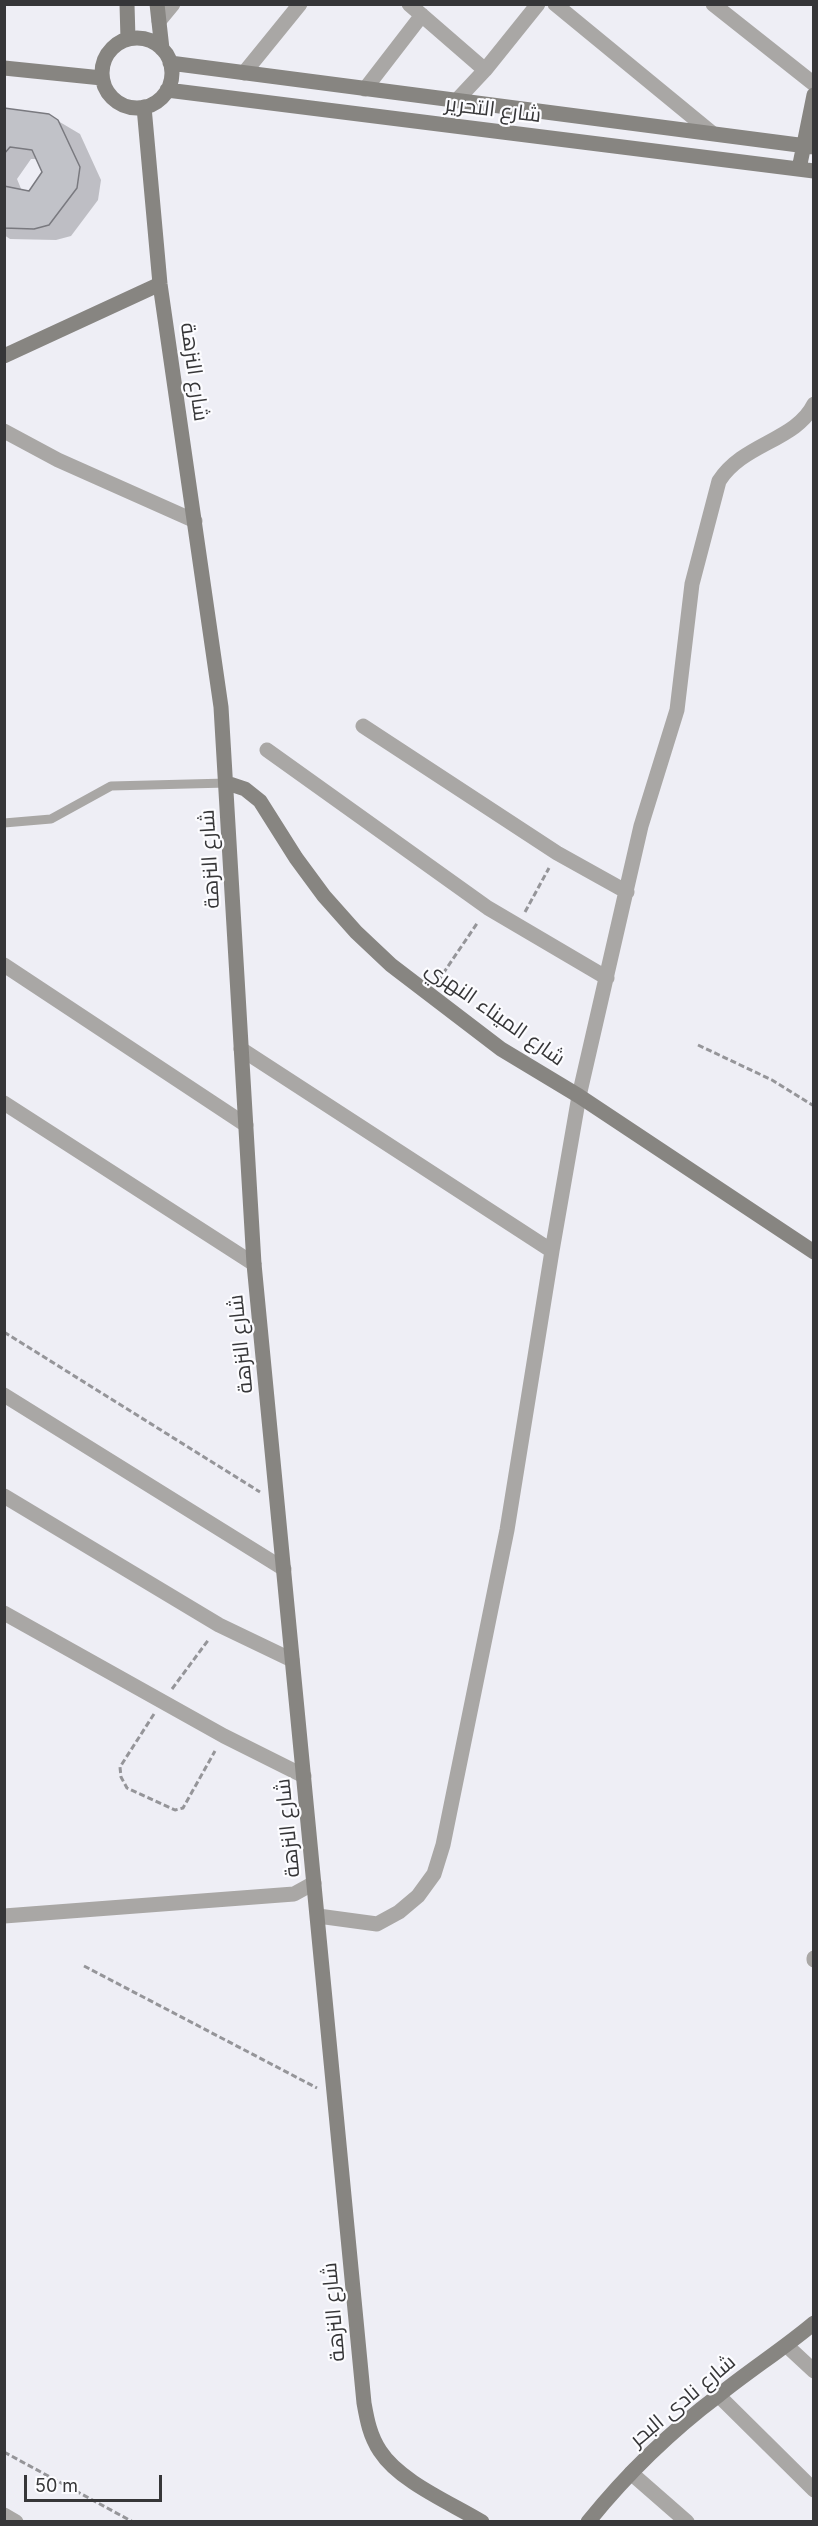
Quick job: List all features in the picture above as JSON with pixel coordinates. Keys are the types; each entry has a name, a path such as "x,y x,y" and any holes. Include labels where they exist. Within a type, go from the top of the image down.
{"main road":[{"path":"127,4 128,39"},
{"path":"157,4 162,49"},
{"path":"143,38 157,44 162,49 172,72 167,90 158,101 144,107 132,108 112,98 105,89 102,69 113,47 128,39 143,38"},
{"name":"شارع التحرير","path":"170,63 809,146"},
{"path":"4,68 102,78"},
{"name":"شارع التحرير","path":"167,90 806,170"},
{"path":"806,170 813,95"},
{"name":"شارع النزهة","path":"144,107 160,284 221,707 254,1264 368,2428 380,2452 397,2471 482,2522"},
{"path":"4,356 160,284"},
{"name":"شارع الميناء النهري","path":"227,783 245,789 260,801 296,858 324,896 356,932 391,965 501,1049 579,1096 813,1252"},
{"name":"شارع نادى البحر","path":"588,2522 631,2473 674,2431 813,2323"}],"street":[{"path":"159,21 173,4"},
{"path":"244,73 300,4"},
{"path":"410,4 485,70"},
{"path":"456,101 485,70 537,4"},
{"path":"555,4 712,134"},
{"path":"713,4 813,84"},
{"path":"365,89 422,15"},
{"path":"318,1916 377,1924 412,1902 434,1874 443,1845 507,1530 579,1096 608,978 641,826 677,710 692,584 719,481 727,468 737,459 794,428 808,415 813,404"},
{"path":"4,431 58,460 195,521"},
{"path":"363,726 557,853 627,892"},
{"path":"267,750 488,908 608,978"},
{"path":"4,965 246,1125"},
{"path":"241,1049 552,1251"},
{"path":"4,1103 254,1264"},
{"path":"4,1395 284,1569"},
{"path":"4,1496 219,1625 292,1660"},
{"path":"4,1613 224,1736 304,1776"},
{"path":"4,1916 294,1894 315,1883"},
{"path":"786,2346 813,2371"},
{"path":"718,2395 813,2490"},
{"path":"631,2473 687,2522"},
{"path":"4,2515 16,2522"}],"lane":[{"path":"4,823 51,819 111,786 227,783"}],"path":[{"path":"518,925 557,853"},
{"path":"429,995 488,908"},
{"path":"698,1046 772,1080 813,1106"},
{"path":"4,1332 277,1503"},
{"path":"219,1625 163,1700 120,1767 121,1777 127,1788 175,1810 183,1808 224,1736"},
{"path":"84,1966 334,2098"},
{"path":"4,2452 133,2522"}],"building":[{"path":"4,108 49,114 58,120 80,167 77,188 49,225 34,229 4,228 4,186 29,191 42,172 32,150 10,147 4,154"}]}
